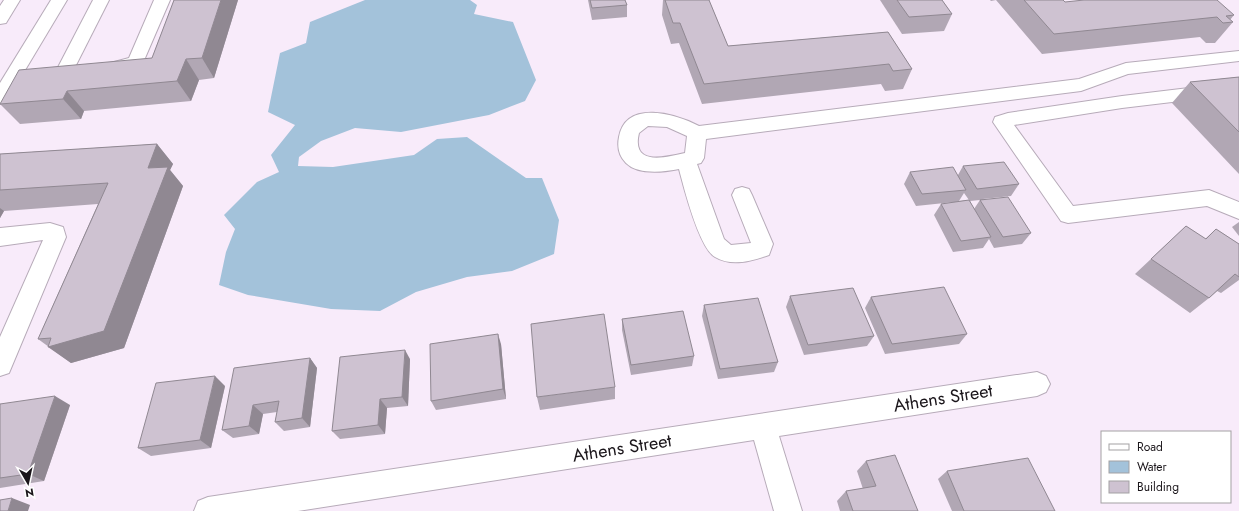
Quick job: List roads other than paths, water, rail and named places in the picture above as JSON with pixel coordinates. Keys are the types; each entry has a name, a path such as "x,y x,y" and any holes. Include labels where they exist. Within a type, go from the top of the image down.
{"street":[{"path":"0,19 12,0"},
{"path":"0,98 59,0"},
{"path":"64,73 101,0"},
{"path":"12,78 119,68 136,61 162,0"},
{"path":"697,133 694,158 686,161 657,166 641,163 631,155 627,146 629,131 636,124 651,120 672,121 697,133 1081,85 1126,69 1239,56"},
{"path":"1239,88 1122,102 1008,119 1002,122 1068,215 1209,198 1239,211"},
{"path":"686,161 708,226 716,243 721,250 736,254 761,249 762,244 742,195"},
{"path":"0,237 50,231 55,233 55,238 0,365"},
{"name":"Athens Street","path":"208,511 1037,384"},
{"path":"763,426 788,511"}],"water":[{"path":"365,0 470,0 477,5 474,14 513,22 536,80 525,101 489,115 401,132 355,128 321,141 299,157 298,166 333,167 414,155 437,139 467,137 526,178 542,178 559,220 554,254 512,271 467,277 416,292 380,311 331,309 248,295 219,285 226,252 235,229 224,215 257,182 279,172 271,155 295,125 268,112 280,53 306,43 310,22"}]}
